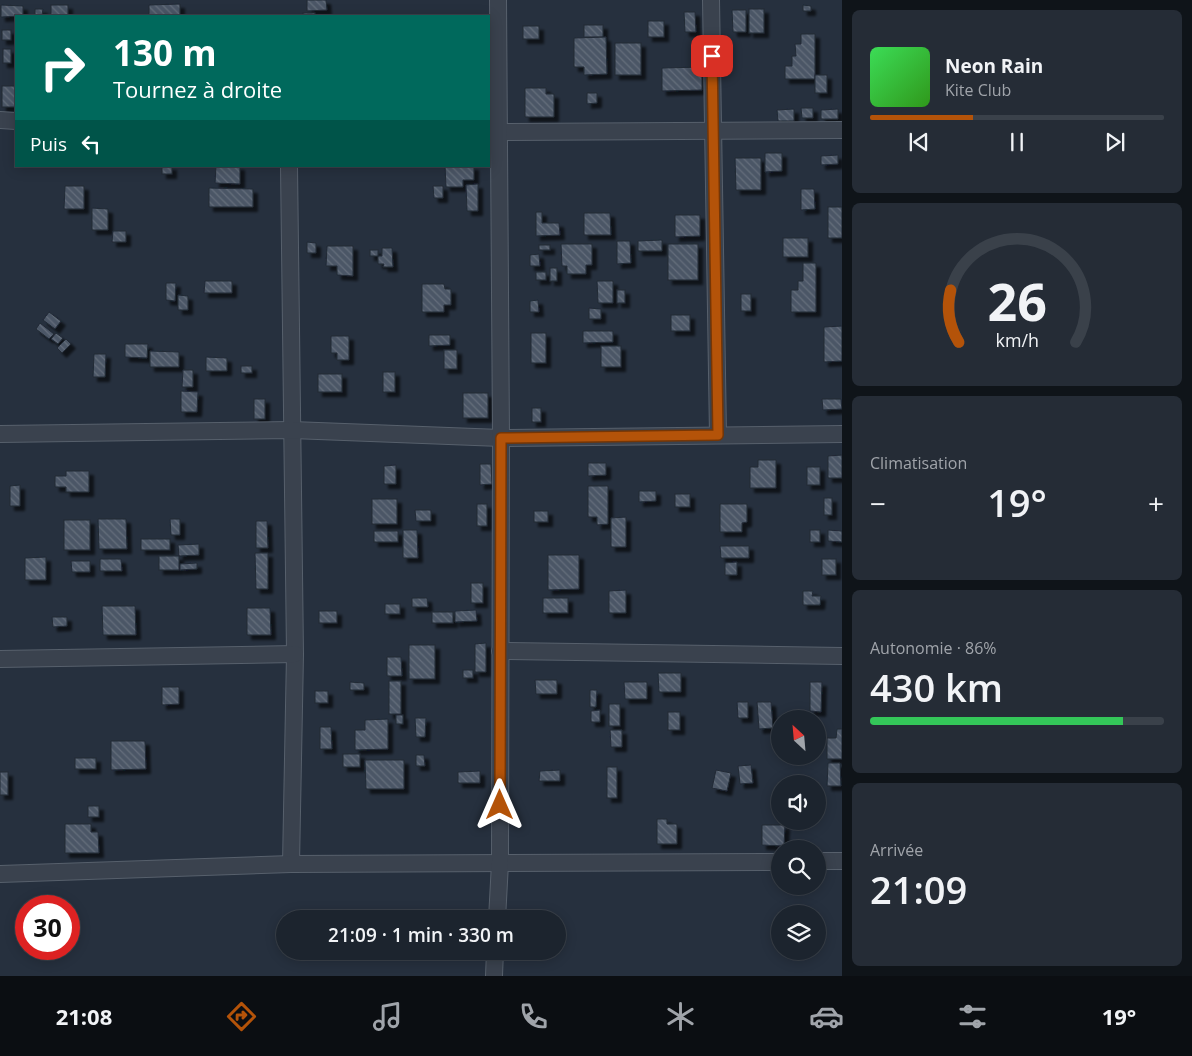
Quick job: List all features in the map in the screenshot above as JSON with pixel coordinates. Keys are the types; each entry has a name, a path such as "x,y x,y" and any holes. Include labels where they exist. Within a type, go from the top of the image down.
{"street":[{"path":"497,910 500,862 501,438 494,132 498,0"},
{"path":"711,0 718,435"},
{"path":"0,120 15,121"},
{"path":"494,132 842,130"},
{"path":"289,167 295,654 291,864"},
{"path":"0,434 292,430 501,438 842,434"},
{"path":"500,652 842,656"},
{"path":"0,659 295,654"},
{"path":"826,861 842,861"},
{"path":"0,874 291,864 771,862"},
{"path":"494,976 495,960"}],"building":[{"path":"307,0 326,0 327,10 307,11"},
{"path":"180,4 180,15 149,15 149,5"},
{"path":"1,5 23,6 23,15 1,17"},
{"path":"51,5 68,5 68,15 51,15"},
{"path":"803,5 811,6 811,11 803,11"},
{"path":"35,9 43,9 42,15 35,15"},
{"path":"749,9 764,9 764,33 749,33"},
{"path":"732,10 746,10 746,32 733,32"},
{"path":"684,12 695,12 696,32 685,32"},
{"path":"303,13 315,13 315,15 303,15"},
{"path":"648,21 664,21 664,37 648,37"},
{"path":"584,25 603,25 603,37 584,37"},
{"path":"523,26 539,26 539,39 523,39"},
{"path":"2,30 11,30 11,40 2,40"},
{"path":"801,34 815,34 815,79 785,79 785,66 792,66 792,56 796,56 795,44 801,44"},
{"path":"606,37 607,74 584,75 584,67 574,67 574,38"},
{"path":"615,43 641,43 641,75 615,75"},
{"path":"3,49 11,49 11,63 3,63"},
{"path":"702,67 702,90 662,91 662,68"},
{"path":"815,75 827,75 827,93 815,93"},
{"path":"2,86 15,86 15,107 2,107"},
{"path":"525,88 546,88 546,94 554,94 554,117 525,117"},
{"path":"587,93 597,93 597,103 587,104"},
{"path":"801,108 813,108 813,118 802,118"},
{"path":"794,109 794,121 778,121 777,110"},
{"path":"838,109 838,119 821,119 821,110"},
{"path":"765,153 782,153 782,171 765,172"},
{"path":"838,155 838,164 821,165 821,156"},
{"path":"735,158 761,158 761,190 736,190"},
{"path":"162,167 172,167 172,174 162,174"},
{"path":"216,167 240,167 240,184 215,183"},
{"path":"445,167 474,167 474,180 463,180 463,187 446,187"},
{"path":"478,184 478,211 467,211 466,185"},
{"path":"65,186 84,186 84,209 64,209"},
{"path":"433,186 443,186 443,198 434,198"},
{"path":"209,188 253,189 253,207 209,207"},
{"path":"801,189 814,189 815,209 801,210"},
{"path":"828,207 842,207 842,238 828,238"},
{"path":"92,208 108,209 108,230 92,230"},
{"path":"536,212 542,212 542,223 559,223 560,235 536,236"},
{"path":"584,213 610,213 611,235 584,235"},
{"path":"675,215 700,215 700,236 675,237"},
{"path":"113,231 126,231 126,242 112,242"},
{"path":"783,238 808,238 808,257 783,257"},
{"path":"662,240 662,251 638,251 638,241"},
{"path":"617,241 630,241 631,263 617,264"},
{"path":"307,242 316,243 316,253 307,253"},
{"path":"561,244 592,244 592,265 586,265 586,274 567,274 567,266 562,266"},
{"path":"668,244 698,244 698,280 668,280"},
{"path":"539,245 550,245 550,250 539,250"},
{"path":"327,246 353,246 353,276 337,275 337,266 326,266"},
{"path":"382,248 392,248 393,267 383,267 384,264 378,264 378,256 382,256"},
{"path":"370,250 378,250 378,256 370,256"},
{"path":"539,254 540,266 530,266 530,255"},
{"path":"803,263 816,263 816,312 791,312 791,290 798,290 798,281 803,281"},
{"path":"550,268 557,268 557,281 550,281"},
{"path":"536,272 546,272 546,280 536,280"},
{"path":"205,281 232,281 232,293 204,293"},
{"path":"597,281 613,281 613,303 598,303"},
{"path":"166,283 176,283 175,301 166,300"},
{"path":"422,284 444,284 445,289 451,289 451,305 444,305 444,312 422,312"},
{"path":"617,290 625,290 625,303 617,303"},
{"path":"741,294 751,294 751,311 741,311"},
{"path":"178,295 188,296 188,310 178,310"},
{"path":"538,300 539,312 530,312 530,301"},
{"path":"589,308 601,309 601,319 589,319"},
{"path":"49,312 61,321 55,329 43,320"},
{"path":"671,315 690,315 690,331 671,331"},
{"path":"40,323 54,334 49,339 36,329"},
{"path":"842,326 842,361 824,362 824,327"},
{"path":"583,331 613,331 613,342 583,343"},
{"path":"56,333 63,338 58,344 51,339"},
{"path":"531,333 546,333 546,363 531,363"},
{"path":"429,335 450,335 450,345 429,346"},
{"path":"331,336 349,336 349,360 337,360 337,353 331,353"},
{"path":"66,339 71,344 62,353 57,348"},
{"path":"125,344 148,344 147,358 125,357"},
{"path":"601,346 621,346 621,367 601,367"},
{"path":"444,350 457,350 457,369 444,369"},
{"path":"150,351 179,352 179,367 150,367"},
{"path":"94,354 106,354 105,377 93,377"},
{"path":"206,357 227,358 227,371 206,371"},
{"path":"241,366 252,366 252,373 241,373"},
{"path":"183,370 193,370 193,387 182,387"},
{"path":"383,372 395,372 395,392 383,392"},
{"path":"318,374 342,374 342,392 318,392"},
{"path":"181,391 198,392 197,412 181,412"},
{"path":"463,393 488,393 488,418 463,418"},
{"path":"254,399 265,399 265,419 254,419"},
{"path":"822,399 841,399 842,409 823,410"},
{"path":"532,408 541,408 541,422 532,422"},
{"path":"842,455 842,478 828,478 828,456"},
{"path":"758,460 776,460 776,488 750,488 750,467 758,467"},
{"path":"588,463 606,463 606,475 588,476"},
{"path":"480,464 491,464 492,484 480,485"},
{"path":"396,465 396,484 384,484 384,466"},
{"path":"807,467 820,467 820,485 807,485"},
{"path":"66,471 89,471 89,492 66,492 66,487 55,487 55,476 66,476"},
{"path":"20,485 20,506 10,506 10,486"},
{"path":"588,486 608,486 608,524 597,525 597,517 588,517"},
{"path":"639,491 656,491 656,501 639,502"},
{"path":"675,494 690,494 690,507 675,507"},
{"path":"824,498 832,498 832,515 824,515"},
{"path":"372,499 397,499 397,524 372,524"},
{"path":"477,504 487,504 487,526 477,526"},
{"path":"720,504 747,504 747,522 742,523 742,532 720,532"},
{"path":"415,510 431,510 431,521 416,521"},
{"path":"534,511 548,511 548,522 534,522"},
{"path":"626,517 626,547 611,547 611,518"},
{"path":"98,519 126,519 127,549 99,549"},
{"path":"170,519 180,519 180,535 171,535"},
{"path":"64,520 90,520 90,550 64,550"},
{"path":"256,521 267,521 268,548 256,548"},
{"path":"403,530 417,530 418,558 403,558"},
{"path":"810,530 820,530 820,542 810,542"},
{"path":"828,530 842,531 842,542 828,541"},
{"path":"374,531 398,531 398,542 374,542"},
{"path":"141,539 170,539 170,550 141,550"},
{"path":"199,544 199,555 179,556 178,545"},
{"path":"720,546 749,546 749,558 721,558"},
{"path":"255,553 268,553 268,589 256,589"},
{"path":"548,555 579,555 579,589 548,590"},
{"path":"159,556 179,556 179,570 159,570"},
{"path":"46,557 46,580 25,580 25,558"},
{"path":"100,559 121,559 122,571 100,571"},
{"path":"822,559 836,559 836,575 822,575"},
{"path":"71,561 90,561 90,572 72,572"},
{"path":"737,562 737,575 725,575 725,563"},
{"path":"197,563 197,569 180,570 180,564"},
{"path":"471,583 483,583 483,603 471,603"},
{"path":"626,590 626,613 609,613 609,591"},
{"path":"803,591 813,591 812,596 821,596 820,605 803,605"},
{"path":"412,598 427,598 428,607 412,607"},
{"path":"543,598 568,598 568,613 543,613"},
{"path":"385,604 400,604 400,614 385,614"},
{"path":"102,606 135,606 136,635 103,635"},
{"path":"247,608 270,608 271,635 247,635"},
{"path":"476,610 477,621 455,622 455,611"},
{"path":"319,611 337,611 337,623 319,623"},
{"path":"432,612 453,612 453,623 432,623"},
{"path":"52,617 67,617 67,626 53,627"},
{"path":"486,643 486,672 475,672 475,644"},
{"path":"409,645 435,645 435,679 409,679"},
{"path":"387,657 401,657 402,676 387,676"},
{"path":"463,670 473,670 473,678 463,678"},
{"path":"658,673 681,673 681,692 659,692"},
{"path":"535,680 557,680 557,694 536,694"},
{"path":"389,681 401,681 401,714 389,714"},
{"path":"350,682 364,683 364,690 350,690"},
{"path":"624,682 647,682 647,699 625,699"},
{"path":"810,682 822,682 821,710 810,710"},
{"path":"162,687 179,687 179,704 162,705"},
{"path":"590,690 597,690 596,707 590,707"},
{"path":"315,691 328,691 328,703 315,703"},
{"path":"737,702 748,702 748,718 738,718"},
{"path":"757,702 771,702 771,728 759,729"},
{"path":"609,704 620,704 620,726 609,726"},
{"path":"600,710 600,722 591,722 591,711"},
{"path":"668,712 680,712 680,730 668,730"},
{"path":"396,715 403,715 403,724 396,724"},
{"path":"415,718 426,718 425,737 416,737"},
{"path":"388,719 388,749 355,750 355,730 365,730 365,720"},
{"path":"320,727 331,727 332,749 320,749"},
{"path":"837,729 842,729 842,759 827,759 827,738 836,738"},
{"path":"610,730 622,730 622,747 611,747"},
{"path":"111,741 145,741 146,769 111,770"},
{"path":"343,754 360,754 360,767 343,767"},
{"path":"416,755 424,755 425,766 416,766"},
{"path":"75,758 96,758 96,769 75,769"},
{"path":"365,760 404,760 404,789 366,789"},
{"path":"828,763 840,763 841,786 827,786"},
{"path":"751,765 753,783 740,784 738,766"},
{"path":"607,767 617,767 617,798 607,798"},
{"path":"560,770 560,781 539,781 540,771"},
{"path":"716,770 731,773 727,791 712,788"},
{"path":"480,771 480,783 458,783 458,772"},
{"path":"0,772 8,772 8,795 0,795"},
{"path":"88,806 99,806 99,817 88,817"},
{"path":"657,819 667,819 667,824 677,824 677,844 657,844"},
{"path":"65,824 91,824 91,832 98,832 99,853 65,853"},
{"path":"762,825 771,825 771,830 785,830 784,840 771,840 771,845 762,845"}],"route":[{"path":"500,805 501,438 718,435 712,56"}]}
